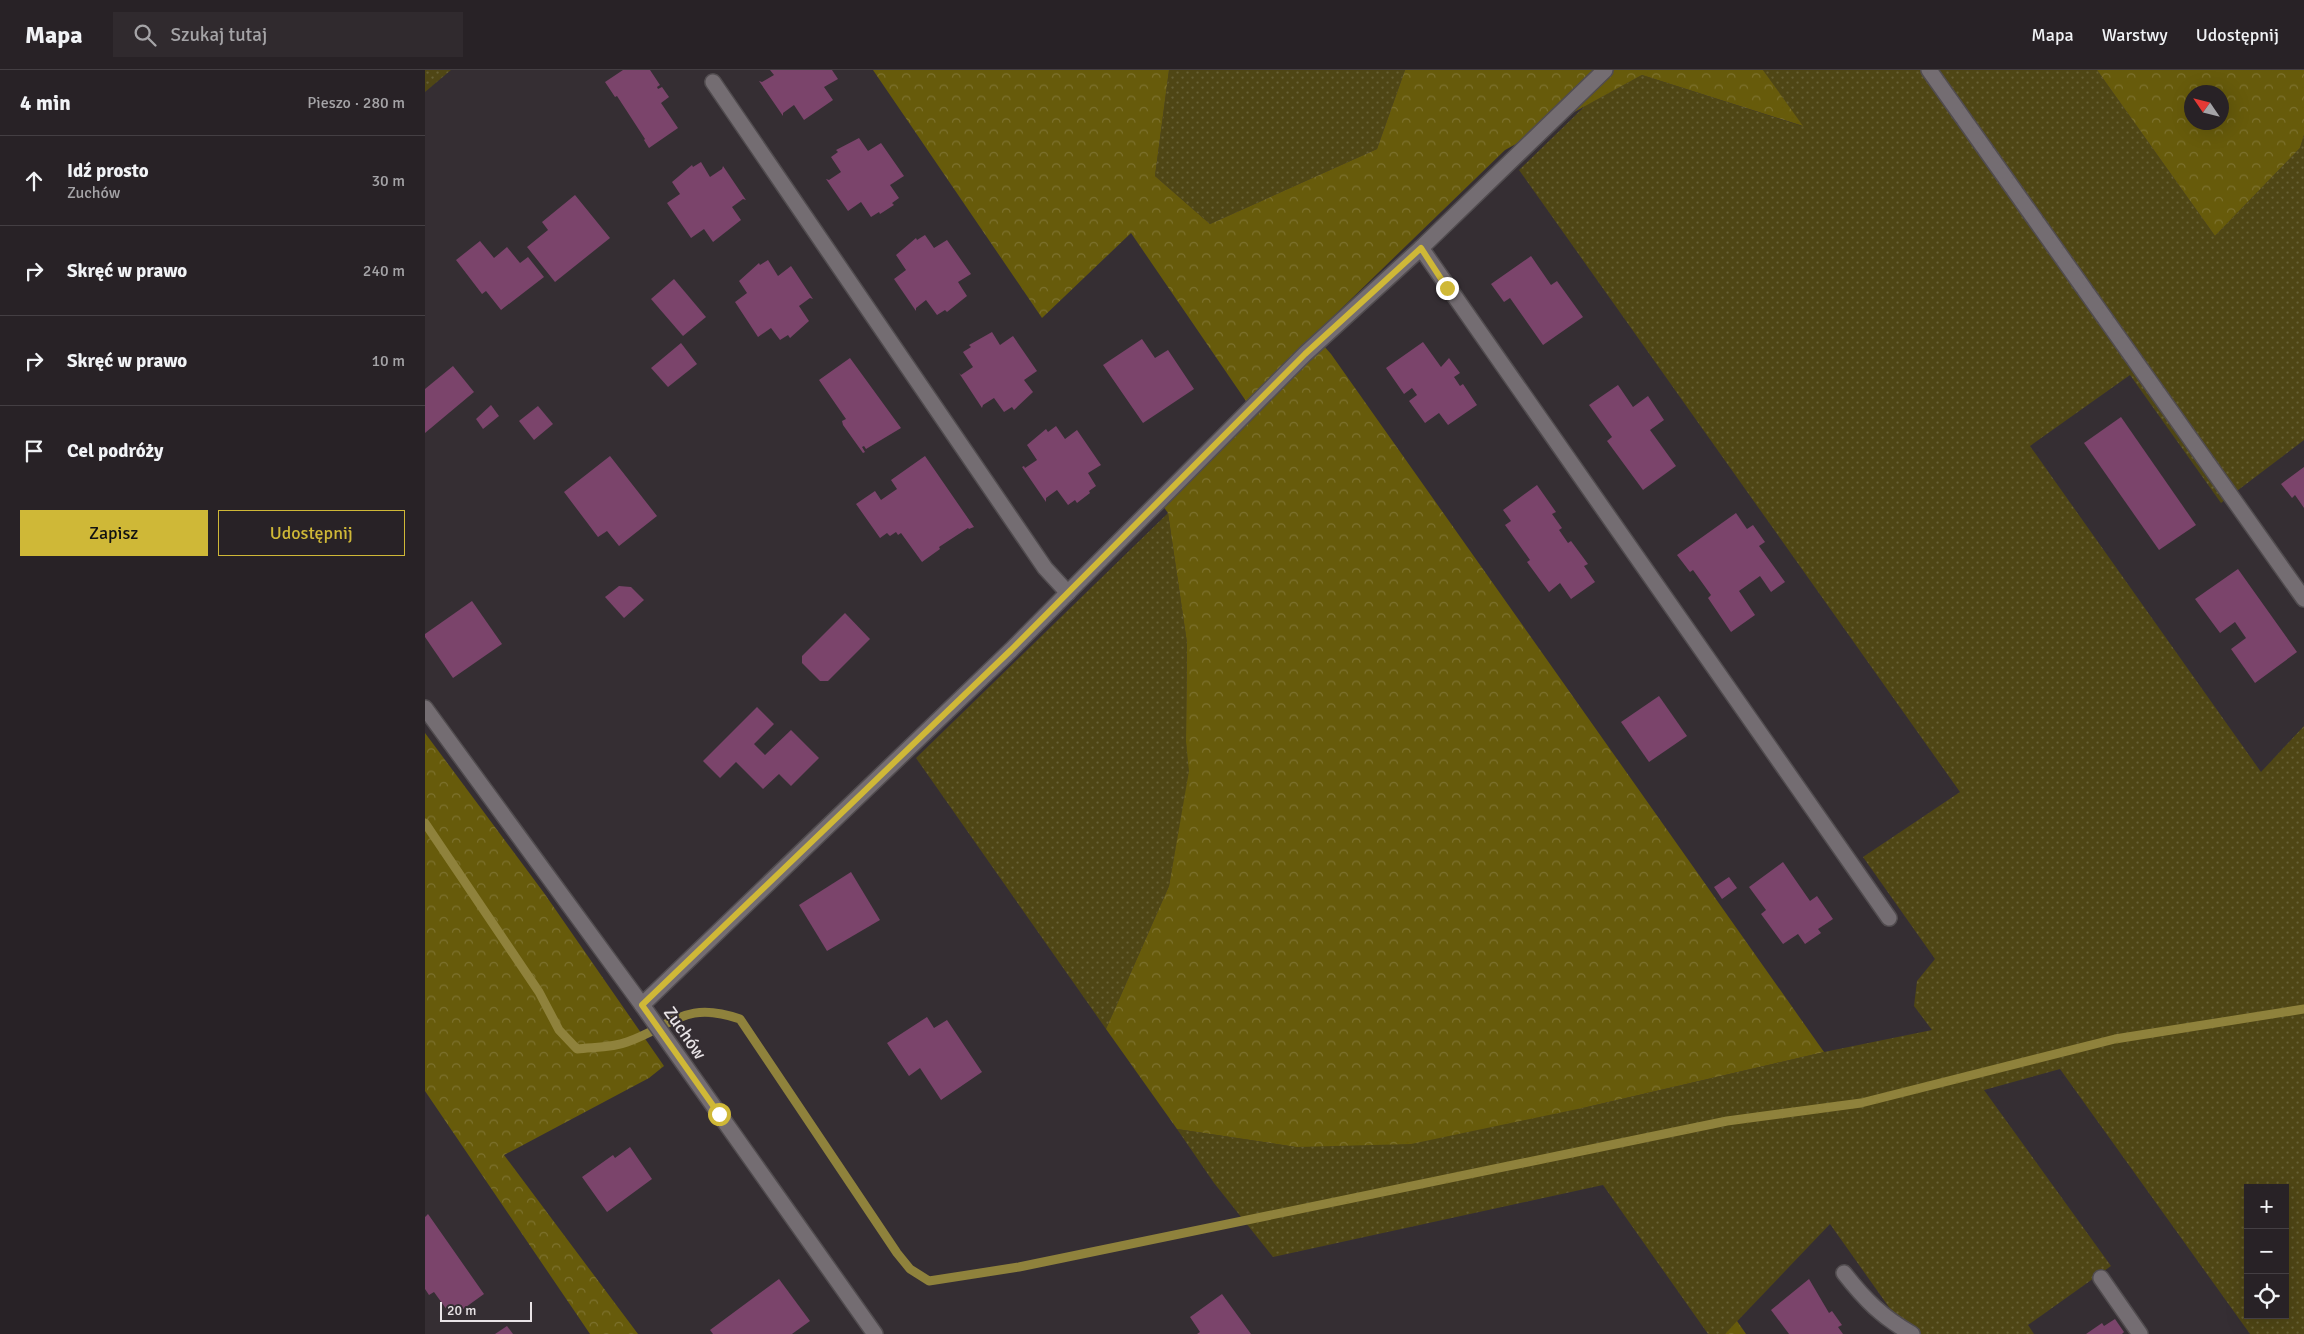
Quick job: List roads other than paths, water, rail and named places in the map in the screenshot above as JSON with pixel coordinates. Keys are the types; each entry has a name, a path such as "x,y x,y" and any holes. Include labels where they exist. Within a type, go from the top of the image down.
{"street":[{"path":"642,1005 1011,650 1305,354 1421,248 1605,70"},
{"path":"1929,70 2304,599"},
{"path":"713,82 1045,568 1068,593"},
{"path":"1421,248 1889,918"},
{"name":"Zuchów","path":"425,708 642,1005 875,1334"},
{"path":"1844,1273 1868,1303 1890,1321 1912,1334"},
{"path":"2101,1278 2140,1334"}],"waterway":[{"path":"425,823 539,992 559,1030 577,1049 621,1044 692,1013 706,1012 740,1019 897,1253 910,1269 929,1281 1019,1267 1727,1121 1861,1103 2115,1039 2304,1009"}]}
